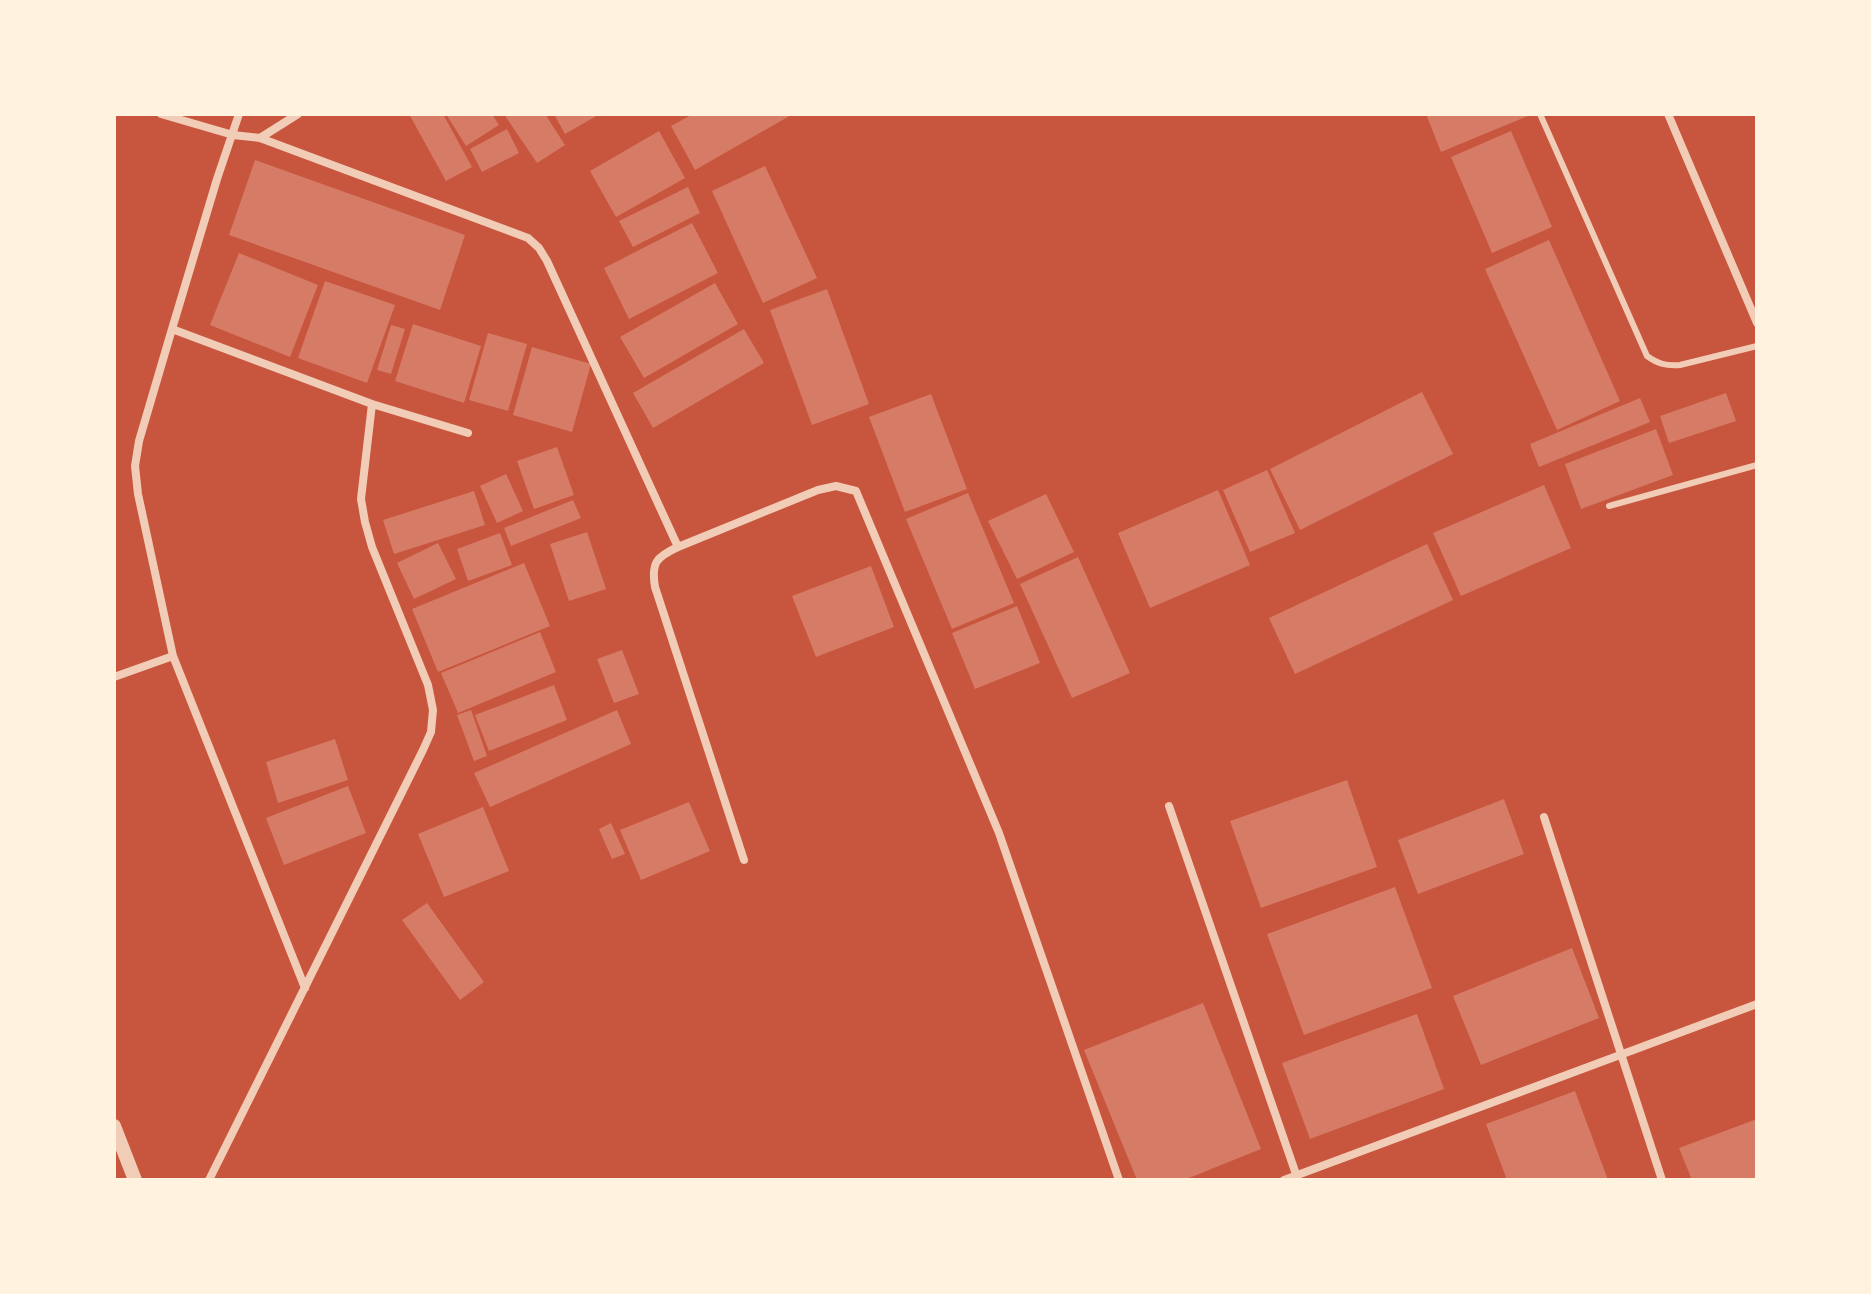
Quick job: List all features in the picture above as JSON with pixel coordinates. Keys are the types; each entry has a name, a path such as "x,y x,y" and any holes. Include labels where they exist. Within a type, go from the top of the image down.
{"street":[{"path":"161,114 233,135 260,138 528,238 547,261 678,547"},
{"path":"239,114 172,329 139,441 135,466 138,494 173,656 305,988"},
{"path":"260,138 298,114"},
{"path":"1668,114 1757,323"},
{"path":"172,329 372,404 468,433"},
{"path":"209,1180 431,732 433,710 428,685 372,547 365,522 361,499 372,404"},
{"path":"744,860 655,587 653,573 656,561 678,547 818,490 836,486 856,491 999,833 1119,1180"},
{"path":"114,677 173,656"},
{"path":"1169,806 1297,1177"},
{"path":"1544,817 1662,1180"},
{"path":"1284,1180 1757,1004"},
{"path":"114,1126 135,1180"}],"lane":[{"path":"1540,114 1647,356 1668,366 1680,365 1757,346"},
{"path":"1609,506 1757,465"}],"building":[{"path":"409,114 443,114 472,167 446,181"},
{"path":"446,114 492,114 499,125 466,146"},
{"path":"504,114 545,114 565,145 537,163"},
{"path":"554,114 600,114 565,134"},
{"path":"693,114 793,114 695,170 671,126"},
{"path":"1426,114 1527,114 1528,116 1441,152"},
{"path":"507,129 519,153 482,172 470,149"},
{"path":"659,131 685,178 616,217 590,171"},
{"path":"1511,131 1552,227 1492,253 1451,157"},
{"path":"255,160 465,235 440,310 229,235"},
{"path":"765,166 817,278 763,303 712,191"},
{"path":"688,187 700,213 633,247 619,221"},
{"path":"692,223 718,273 629,319 604,268"},
{"path":"1549,240 1620,401 1557,430 1485,269"},
{"path":"239,253 318,285 290,357 210,325"},
{"path":"325,281 395,305 367,383 298,358"},
{"path":"715,283 738,324 644,378 620,337"},
{"path":"827,289 869,404 812,425 770,310"},
{"path":"413,324 481,346 464,403 395,381"},
{"path":"391,325 405,329 391,374 377,370"},
{"path":"744,329 764,363 653,428 633,393"},
{"path":"488,333 527,344 508,411 469,400"},
{"path":"532,347 591,364 572,432 513,415"},
{"path":"1422,392 1453,454 1300,530 1270,469"},
{"path":"1726,393 1736,421 1669,443 1660,416"},
{"path":"931,394 967,489 905,512 869,417"},
{"path":"1640,398 1650,422 1539,467 1530,444"},
{"path":"1656,429 1673,475 1581,509 1565,464"},
{"path":"557,447 574,495 534,509 517,461"},
{"path":"1267,470 1295,533 1250,552 1223,490"},
{"path":"506,474 523,511 497,523 480,486"},
{"path":"1544,485 1571,548 1461,596 1433,533"},
{"path":"1218,490 1250,565 1150,608 1118,533"},
{"path":"474,491 485,525 394,554 383,520"},
{"path":"968,493 1014,603 952,629 906,519"},
{"path":"1046,494 1074,552 1017,579 988,521"},
{"path":"573,500 581,518 511,546 504,528"},
{"path":"587,532 606,589 569,601 550,544"},
{"path":"500,533 512,565 468,581 457,549"},
{"path":"438,543 456,579 414,599 397,563"},
{"path":"1427,544 1453,600 1295,674 1269,618"},
{"path":"1078,557 1130,673 1072,698 1020,584"},
{"path":"524,563 550,626 438,672 412,609"},
{"path":"871,566 894,627 816,657 792,596"},
{"path":"1017,606 1040,663 975,689 952,633"},
{"path":"540,632 556,672 458,713 441,673"},
{"path":"622,650 639,694 614,703 597,659"},
{"path":"554,685 567,720 489,751 475,715"},
{"path":"471,710 487,756 474,761 457,715"},
{"path":"617,710 631,744 490,807 474,773"},
{"path":"335,739 348,780 278,803 266,762"},
{"path":"1347,780 1377,867 1261,908 1230,821"},
{"path":"348,786 366,833 284,865 266,818"},
{"path":"1504,799 1524,854 1418,894 1398,840"},
{"path":"689,802 710,851 641,880 620,830"},
{"path":"483,807 509,871 444,897 418,834"},
{"path":"611,823 625,854 612,859 599,829"},
{"path":"1395,887 1432,988 1304,1035 1267,934"},
{"path":"427,903 484,982 460,1000 402,920"},
{"path":"1572,948 1599,1018 1481,1065 1453,996"},
{"path":"1203,1003 1261,1149 1184,1180 1137,1180 1084,1050"},
{"path":"1417,1014 1444,1089 1310,1139 1282,1063"},
{"path":"1575,1091 1608,1180 1507,1180 1486,1124"},
{"path":"1757,1119 1757,1180 1692,1180 1679,1148"}]}
